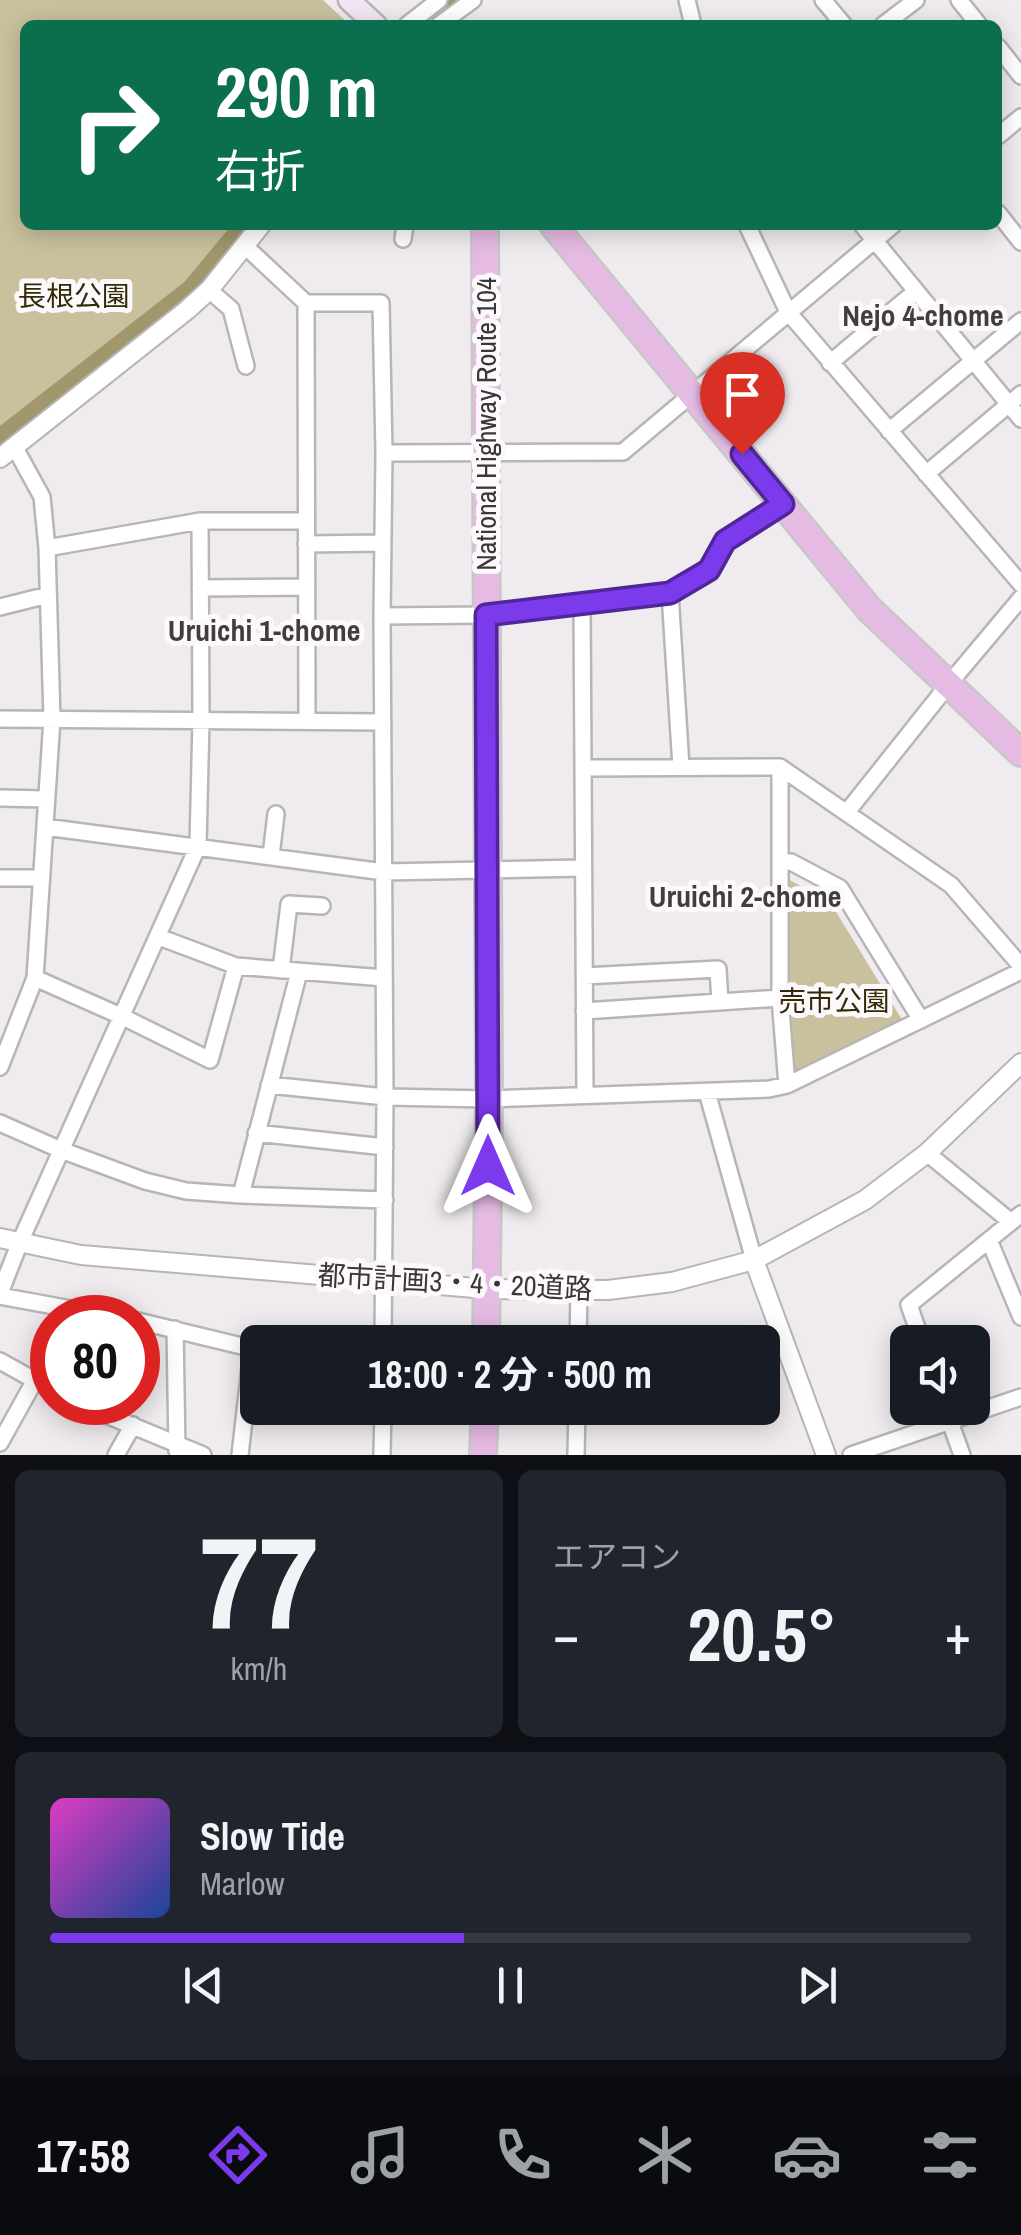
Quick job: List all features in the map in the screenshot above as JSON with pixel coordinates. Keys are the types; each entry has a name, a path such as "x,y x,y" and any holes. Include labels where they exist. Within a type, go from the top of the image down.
{"highway":[{"name":"National Highway Route 104","path":"485,230 487,1325"},
{"path":"557,230 869,609 1021,753"},
{"path":"484,1425 484,1455"}],"main road":[{"path":"349,0 371,20"}],"street":[{"path":"446,20 473,0"},
{"path":"823,0 840,20"},
{"path":"890,20 916,0"},
{"path":"959,0 975,20"},
{"path":"412,20 431,2"},
{"path":"1002,53 1021,76"},
{"path":"1002,218 1021,242"},
{"path":"0,1067 35,978 52,719 42,497 7,452 209,290 257,230"},
{"path":"749,230 788,312 1021,584"},
{"path":"866,230 973,361 1015,400 1021,419"},
{"path":"384,453 623,452 887,230"},
{"path":"245,246 306,303 381,304 383,1325"},
{"path":"209,290 231,310 246,366"},
{"path":"830,363 916,291"},
{"path":"306,303 307,720"},
{"path":"890,431 1021,321"},
{"path":"926,474 1015,400"},
{"path":"382,616 486,615 670,593 709,570 725,541 783,504"},
{"path":"47,548 200,521 305,521"},
{"path":"30,1301 0,1295 20,1242 198,846 200,521"},
{"path":"306,544 383,543"},
{"path":"200,588 306,587"},
{"path":"670,593 680,767"},
{"path":"0,607 48,594"},
{"path":"848,812 1021,598"},
{"path":"582,603 585,1095"},
{"path":"0,720 383,722"},
{"path":"269,1084 385,1097 489,1099 770,1089 1021,968 950,885 780,767 582,768"},
{"path":"780,767 780,998 786,1084"},
{"path":"0,798 46,799"},
{"path":"271,856 276,814"},
{"path":"45,827 384,872 583,868"},
{"path":"781,861 791,862 840,888 920,1020"},
{"path":"0,878 41,878"},
{"path":"281,970 289,904 322,906"},
{"path":"159,937 236,966 384,978"},
{"path":"35,978 210,1060 236,966"},
{"path":"584,976 718,968 720,1002"},
{"path":"241,1195 299,972"},
{"path":"584,1011 780,998"},
{"name":"都市計画3・4・20道路","path":"0,1238 81,1255 488,1289 608,1290 672,1282 754,1260 865,1200 927,1153 1021,1063"},
{"path":"707,1092 754,1260 826,1455"},
{"path":"0,1123 145,1181 186,1191 384,1200"},
{"path":"256,1133 385,1147"},
{"path":"916,1325 909,1304 1016,1218 927,1153"},
{"path":"989,1240 1020,1314"},
{"path":"578,1325 579,1291"},
{"path":"160,1326 240,1346"},
{"path":"174,1329 177,1450"},
{"path":"0,1361 30,1377"},
{"path":"0,1443 30,1389"},
{"path":"990,1404 1021,1397"},
{"path":"240,1455 244,1425"},
{"path":"382,1425 382,1455"},
{"path":"576,1455 577,1425"},
{"path":"850,1455 921,1425"},
{"path":"951,1425 962,1455"},
{"path":"116,1455 133,1426 177,1450 204,1455"}],"green space":[{"name":"長根公園","path":"0,0 323,0 345,20 20,20 20,230 246,230 195,293 0,446"},
{"name":"売市公園","path":"786,878 830,902 904,1023 794,1077 787,1041"}],"waterway":[{"path":"446,7 456,0"},
{"path":"0,440 192,290 242,230"}],"district":[{"name":"Nejo 4-chome","path":"923,315"},
{"name":"Uruichi 1-chome","path":"264,630"},
{"name":"Uruichi 2-chome","path":"745,896"}],"route":[{"path":"488,1166 486,615 670,593 692,581 709,570 725,541 783,504 742,454"}]}
